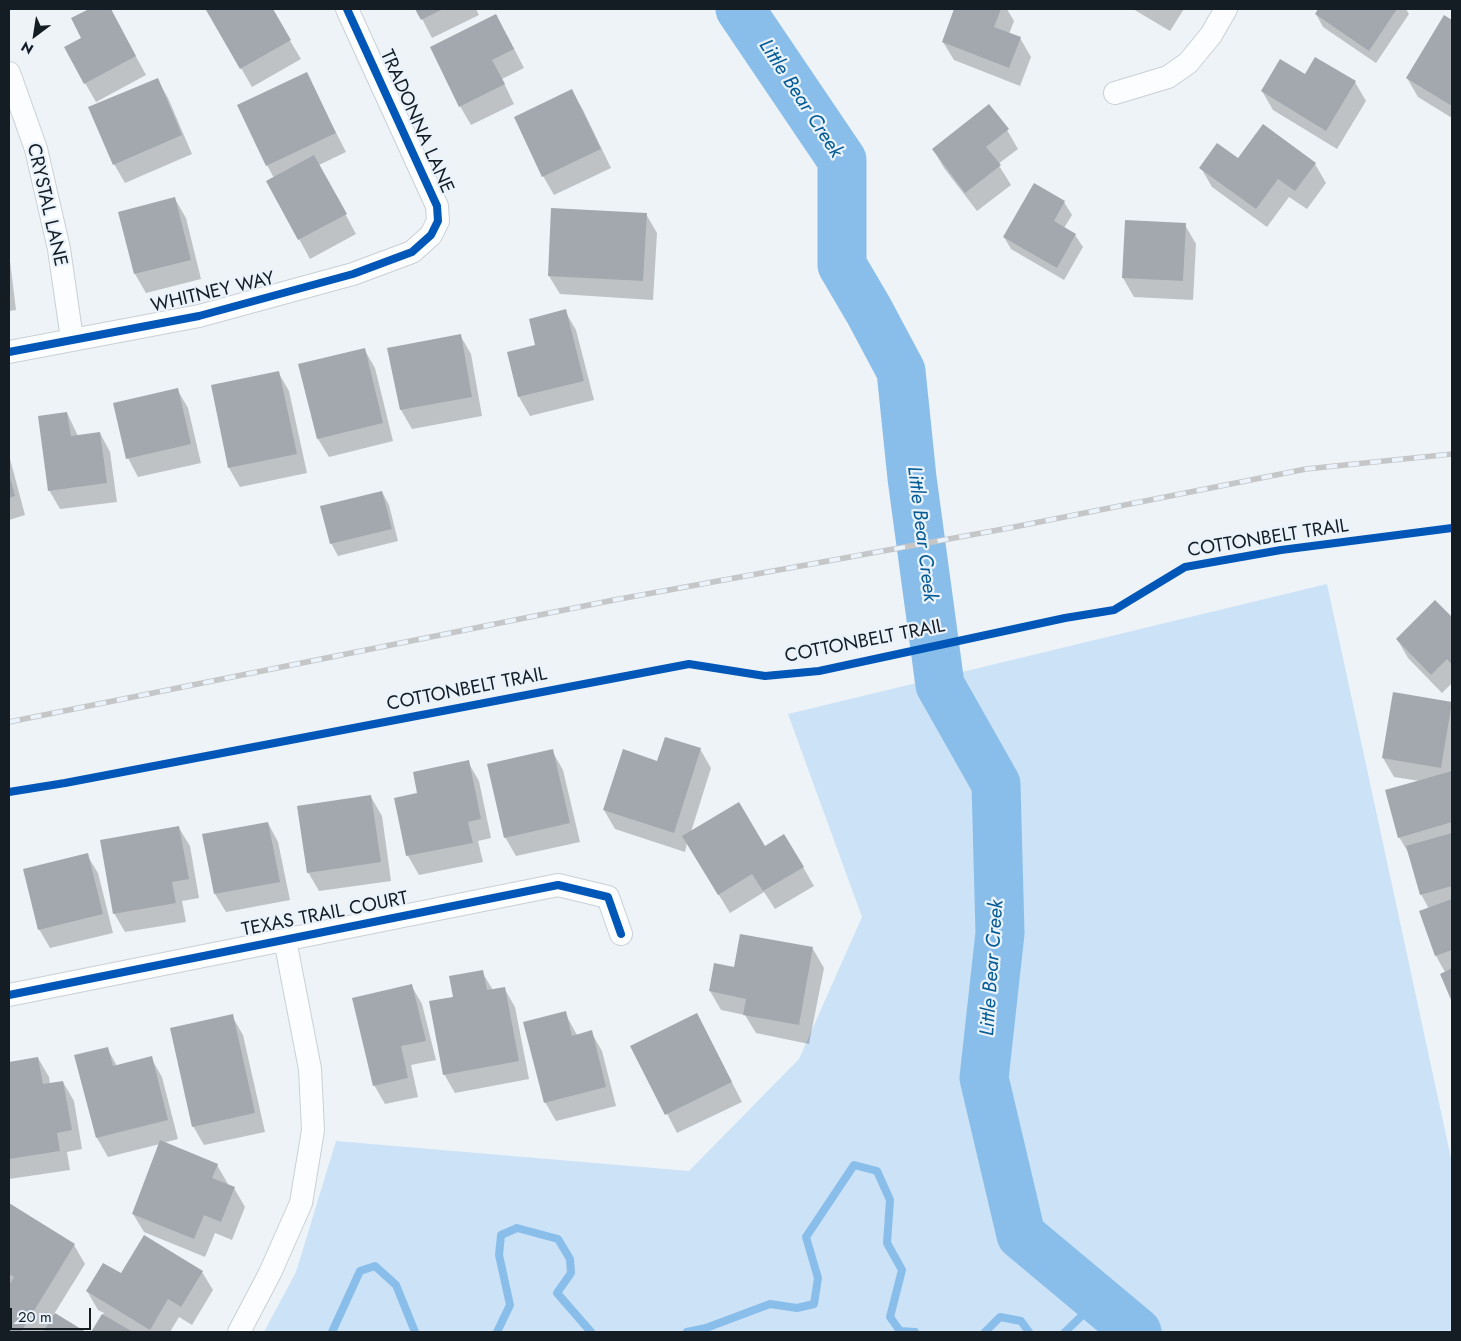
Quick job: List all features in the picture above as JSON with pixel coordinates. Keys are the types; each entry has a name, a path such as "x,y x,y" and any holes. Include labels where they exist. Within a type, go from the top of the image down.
{"street":[{"name":"TRADONNA LANE","path":"347,9 437,206 438,221 431,235 419,246"},
{"path":"1114,93 1168,77 1188,63 1211,35 1226,9"},
{"name":"CRYSTAL LANE","path":"9,73 36,149 58,249 72,339"},
{"name":"WHITNEY WAY","path":"9,352 199,316 353,274 412,252 419,246"},
{"name":"TEXAS TRAIL COURT","path":"9,995 558,885 608,897 621,934"},
{"path":"239,1332 270,1273 300,1203 313,1130 310,1069 285,940"}],"shaded area":[{"path":"1327,584 1452,1163 1452,1332 264,1332 296,1272 336,1141 689,1171 799,1059 862,917 788,714"}],"building":[{"path":"89,9 111,9 136,56 84,84 64,47 81,38 71,18"},
{"path":"273,9 291,40 240,69 206,10"},
{"path":"415,9 443,9 421,20"},
{"path":"954,9 1001,9 994,27 1021,37 1009,68 942,42"},
{"path":"1318,9 1397,9 1369,51 1315,14"},
{"path":"496,14 514,49 492,60 505,84 459,107 430,47"},
{"path":"1444,15 1452,20 1452,106 1406,78"},
{"path":"1315,57 1356,81 1326,131 1261,91 1280,59 1305,74"},
{"path":"307,72 336,133 266,166 237,105"},
{"path":"158,78 182,135 113,165 88,107"},
{"path":"572,89 601,149 542,177 514,117"},
{"path":"989,104 1009,129 986,147 1001,165 965,193 932,149"},
{"path":"1263,124 1316,163 1295,191 1278,179 1256,209 1199,168 1217,143 1238,158"},
{"path":"314,155 347,214 298,240 266,181"},
{"path":"1034,183 1065,201 1054,221 1076,234 1057,268 1003,237"},
{"path":"175,197 191,260 134,274 118,212"},
{"path":"551,208 647,213 643,281 548,276"},
{"path":"1125,220 1186,223 1183,281 1122,278"},
{"path":"566,309 584,381 518,397 507,352 535,345 529,319"},
{"path":"461,334 472,397 400,410 387,348"},
{"path":"365,348 383,423 317,439 298,364"},
{"path":"279,371 297,454 228,468 211,385"},
{"path":"178,388 191,444 126,459 113,403"},
{"path":"67,412 71,436 100,432 107,483 48,491 38,416"},
{"path":"9,474 15,496 9,498"},
{"path":"382,491 392,529 330,544 320,506"},
{"path":"1435,600 1452,617 1452,665 1447,659 1431,675 1396,639"},
{"path":"1393,692 1452,702 1441,768 1382,758"},
{"path":"665,737 701,748 674,833 603,810 623,749 657,761"},
{"path":"553,749 570,823 504,838 487,764"},
{"path":"469,760 481,819 468,822 473,843 406,856 394,798 417,793 413,772"},
{"path":"1452,771 1452,822 1398,838 1385,790"},
{"path":"371,795 381,862 307,873 297,806"},
{"path":"739,802 765,846 784,834 804,867 763,891 752,874 718,895 682,836"},
{"path":"268,822 280,882 214,894 202,834"},
{"path":"179,826 189,879 172,882 176,903 113,914 100,840"},
{"path":"1452,833 1452,886 1420,895 1406,846"},
{"path":"88,853 103,914 38,930 23,869"},
{"path":"1452,899 1452,950 1435,956 1419,911"},
{"path":"740,934 813,947 799,1025 743,1015 746,999 709,991 714,963 734,967"},
{"path":"1452,968 1452,1002 1440,974"},
{"path":"483,970 487,990 505,987 519,1061 443,1075 429,1001 453,997 449,976"},
{"path":"412,984 426,1041 401,1046 408,1078 373,1086 352,998"},
{"path":"566,1011 572,1036 592,1030 606,1087 544,1103 523,1022"},
{"path":"697,1013 732,1082 665,1115 630,1046"},
{"path":"233,1014 255,1113 192,1127 170,1028"},
{"path":"108,1047 113,1066 152,1056 168,1120 96,1138 74,1055"},
{"path":"38,1057 43,1084 63,1081 72,1130 57,1133 60,1151 9,1159 9,1062"},
{"path":"160,1140 218,1164 212,1178 235,1187 221,1222 204,1215 194,1239 132,1214"},
{"path":"9,1203 75,1244 21,1332 9,1332 9,1285 14,1277 9,1274"},
{"path":"144,1235 203,1271 181,1307 168,1299 150,1330 86,1291 103,1263 121,1273"},
{"path":"55,1313 86,1332 43,1332"},
{"path":"102,1314 133,1332 91,1332"}],"waterway":[{"name":"Little Bear Creek","path":"740,9 842,160 842,265 901,371 912,478 940,685 996,784 1000,933 984,1078 1021,1235 1137,1332"},
{"path":"687,1332 706,1328 770,1304 797,1308 814,1304 818,1278 806,1237 854,1165 877,1171 890,1200 887,1243 902,1270 890,1317 900,1331 915,1332"},
{"path":"497,1332 510,1305 499,1255 501,1235 517,1228 558,1239 570,1259 571,1273 557,1293 591,1332"},
{"path":"332,1332 360,1271 375,1266 396,1285 415,1332"},
{"path":"1065,1332 1099,1299"},
{"path":"985,1332 1000,1317 1021,1321 1029,1332"}],"railway":[{"path":"9,722 614,600 1009,528 1306,469 1452,454"}],"cycle path":[{"path":"9,352 199,316 353,274 412,252 431,235 438,221 437,206 347,9"},
{"name":"COTTONBELT TRAIL","path":"9,792 65,783 689,664 765,676 819,671 1065,618 1114,610 1185,567 1281,550 1452,528"},
{"path":"9,995 558,885 608,897 621,934"}]}
